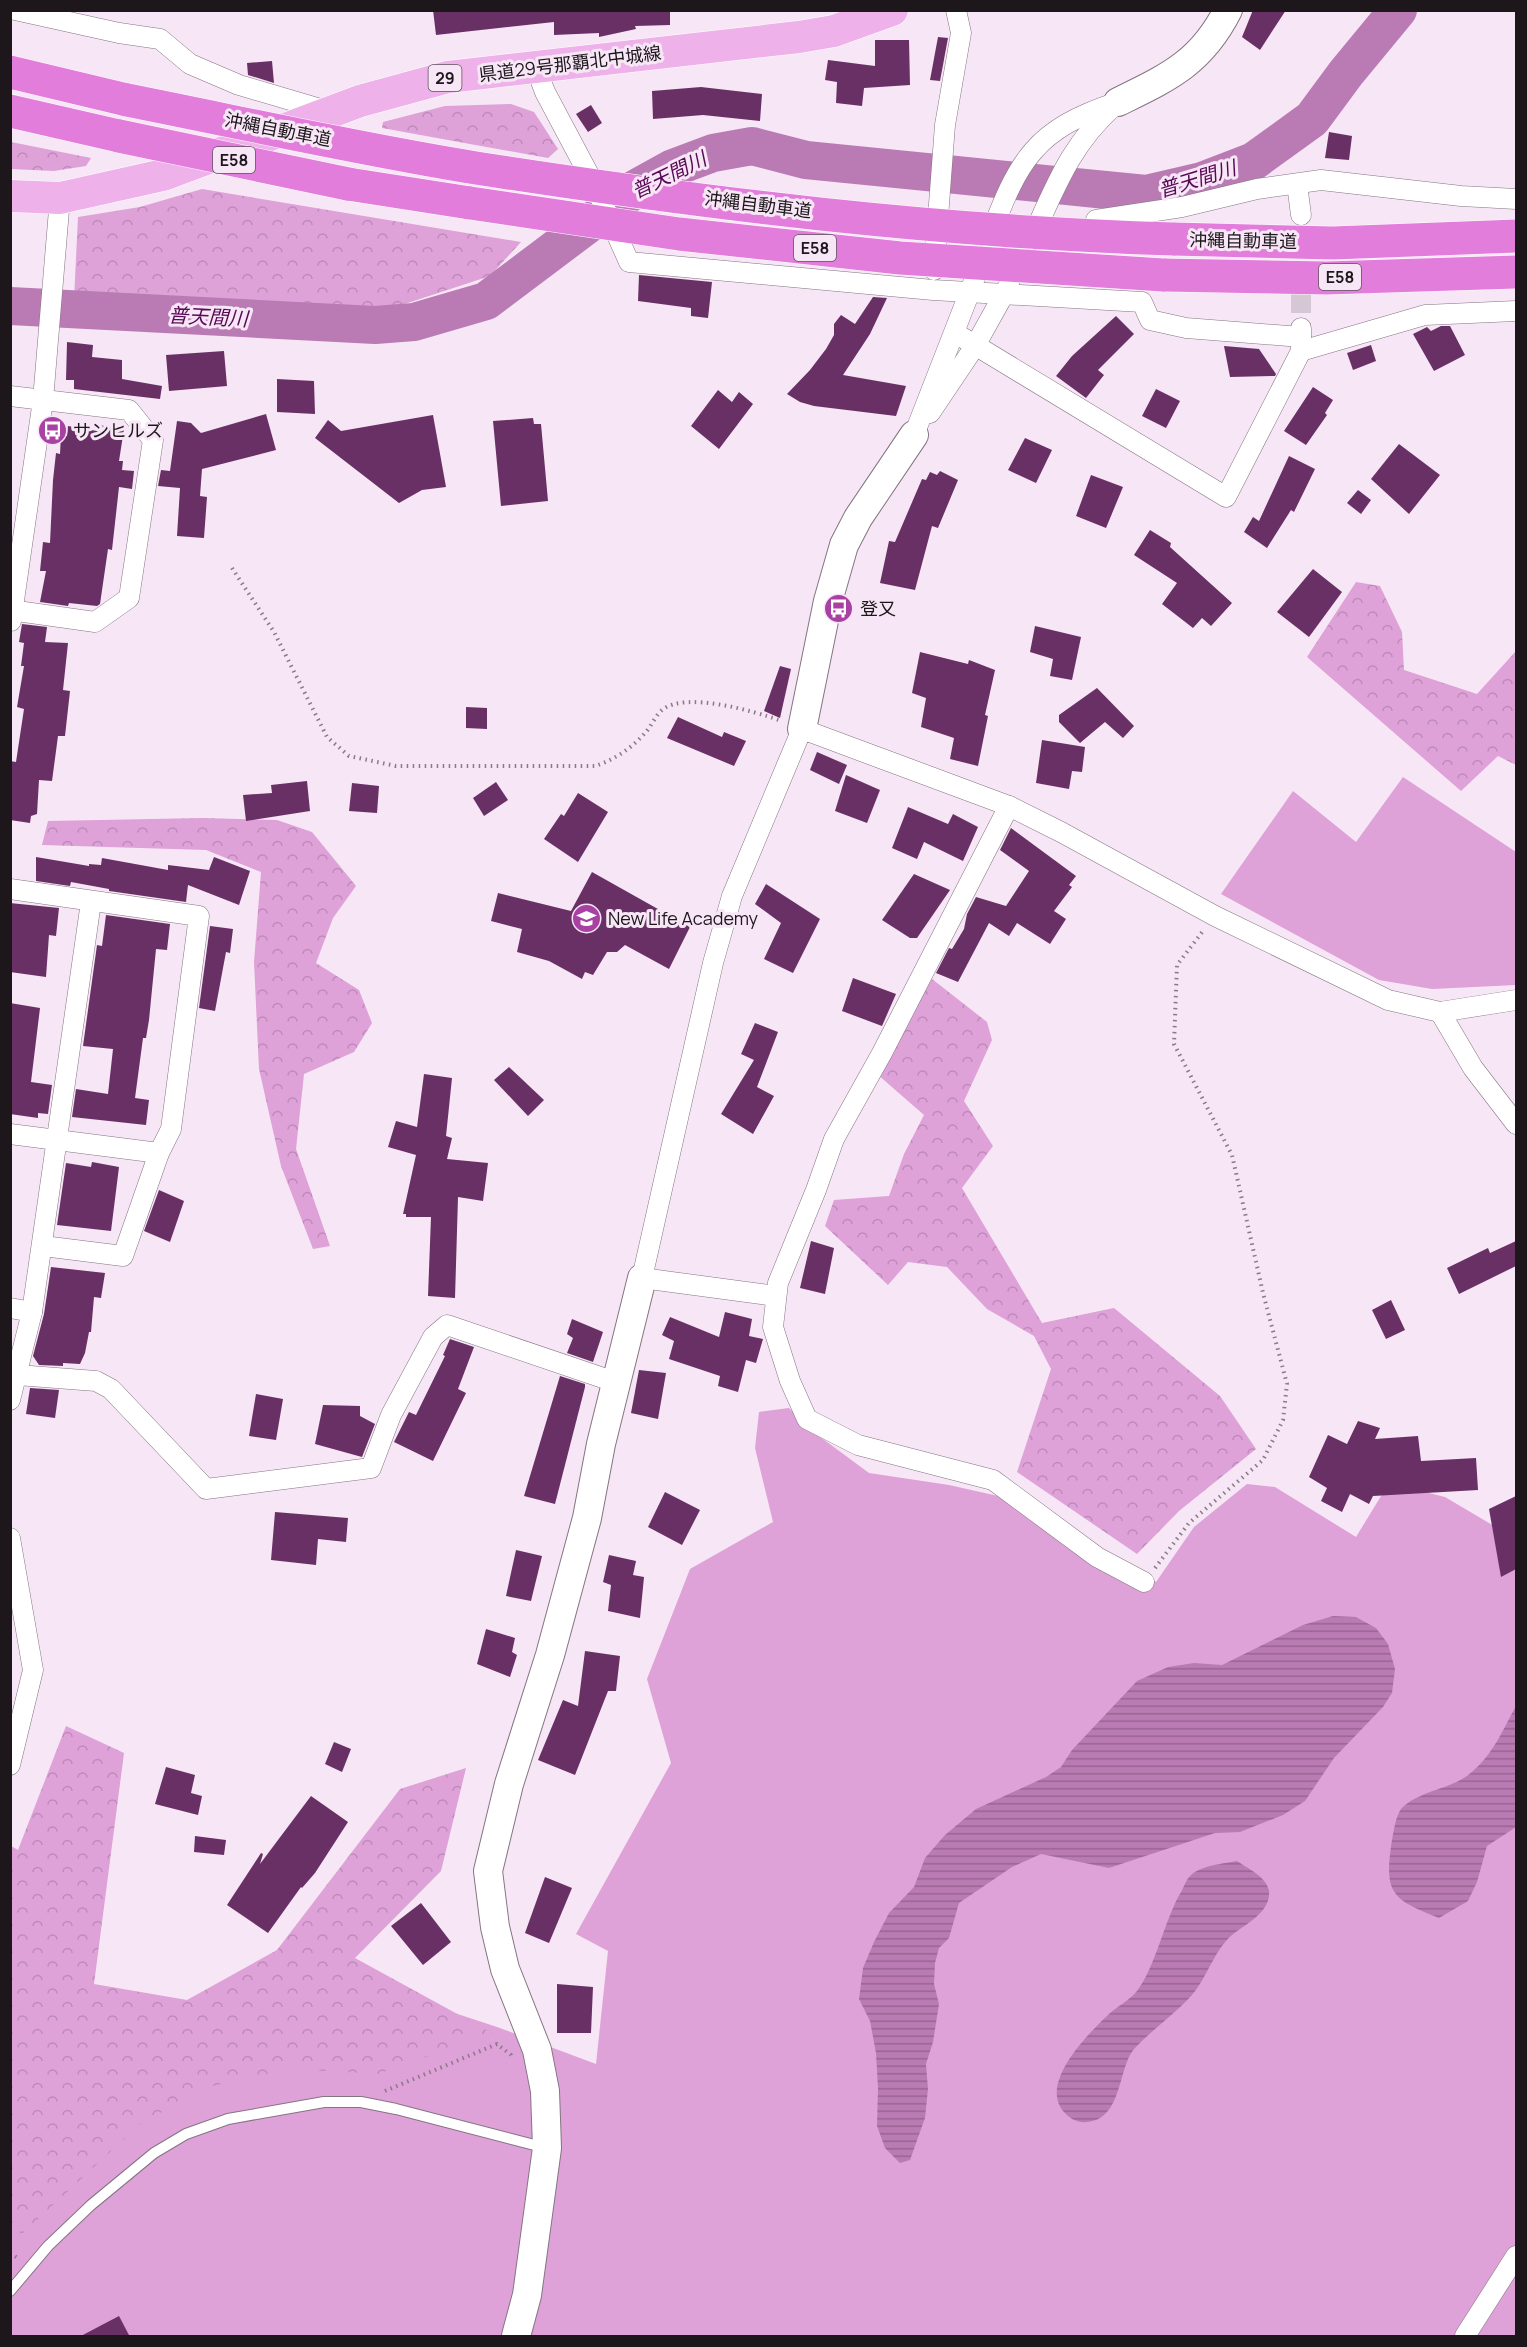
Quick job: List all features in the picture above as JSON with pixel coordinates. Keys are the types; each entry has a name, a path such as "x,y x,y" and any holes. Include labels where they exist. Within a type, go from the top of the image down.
{"highway":[{"name":"沖縄自動車道","path":"10,72 127,100 453,164 665,194 906,223 1062,236 1333,243 1516,236"},
{"name":"沖縄自動車道","path":"10,111 348,184 680,234 900,258 1163,274 1327,278 1516,272"}],"main road":[{"name":"県道29号那覇北中城線","path":"10,196 60,198 163,174 331,112 404,88 448,77 799,38 834,31 892,10"}],"street":[{"path":"15,10 119,33 160,39 190,64 239,85 331,112"},
{"path":"933,290 945,125 961,33 956,10"},
{"path":"914,435 955,333 998,214 1022,165 1046,138 1063,124 1085,113 1119,102 1171,76 1206,46 1228,10"},
{"path":"536,68 545,92 596,188 629,262 933,290 1142,302 1150,320 1186,328 1301,339 1425,315 1516,311"},
{"path":"516,2337 527,2295 547,2148 545,2091 537,2050 505,1969 495,1927 488,1872 509,1784 550,1654 587,1518 601,1444 618,1383 713,963 732,896 802,729 828,601 844,545 858,518 975,346 1005,294 1072,155 1099,120 1119,102"},
{"path":"1096,220 1182,207 1257,189 1322,180 1461,196 1516,199"},
{"path":"1297,184 1301,215"},
{"path":"10,396 43,400 129,410 153,440 129,598 95,622 11,614 43,400 60,198"},
{"path":"955,333 1226,497 1301,339"},
{"path":"802,729 1009,806 1215,916 1388,1000 1440,1012 1516,1000"},
{"path":"1009,806 882,1053 834,1139 816,1190 778,1282 773,1327 790,1381 807,1419 858,1445 993,1480 1097,1557 1144,1582"},
{"path":"10,889 200,915 171,1129 159,1153 123,1256 43,1246"},
{"path":"10,1400 32,1312 43,1246 92,902"},
{"path":"1440,1012 1473,1068 1516,1124"},
{"path":"10,1134 159,1153"},
{"path":"642,1278 776,1296"},
{"path":"10,1308 32,1312"},
{"path":"17,1375 96,1382 111,1389 206,1489 371,1468 391,1415 427,1347 433,1337 447,1325 618,1383"},
{"path":"10,1538 33,1670 10,1765"},
{"path":"1465,2337 1516,2256"}],"lane":[{"path":"10,2291 48,2246 91,2205 154,2153 186,2134 228,2119 324,2102 361,2102 547,2148"}],"path":[{"path":"232,568 274,632 327,737 349,756 396,766 595,766 612,761 645,734 662,710 682,702 749,709 802,729"},
{"path":"1144,1582 1190,1523 1263,1460 1283,1420 1287,1384 1263,1293 1232,1155 1174,1044 1177,965 1215,916"},
{"path":"382,2092 497,2044 511,2055 513,2065"},
{"path":"10,2253 19,2259"}],"green space":[{"path":"511,104 534,112 558,149 548,158 382,128 383,122 445,106"},
{"path":"11,142 91,158 86,166 54,171 11,169"},
{"path":"202,189 521,242 490,276 371,315 74,300 78,217 140,207"},
{"path":"1356,582 1380,586 1402,632 1404,670 1477,694 1516,651 1516,765 1498,756 1461,791 1307,657"},
{"path":"1403,777 1516,852 1516,985 1432,989 1379,980 1221,894 1293,791 1356,842"},
{"path":"203,818 277,820 312,832 356,886 333,918 316,963 359,990 372,1023 354,1052 304,1074 296,1149 330,1246 313,1249 281,1166 259,1069 254,962 261,872 206,850 42,845 48,821"},
{"path":"932,979 987,1022 992,1040 964,1101 993,1146 962,1188 1042,1323 1114,1308 1220,1396 1256,1449 1179,1511 1137,1554 1017,1472 1051,1369 1034,1336 987,1309 947,1267 908,1262 888,1285 825,1226 834,1200 889,1196 904,1154 924,1115 877,1074"},
{"path":"789,1408 808,1428 869,1473 949,1485 1025,1502 1156,1582 1194,1527 1247,1484 1275,1487 1356,1537 1389,1483 1445,1497 1516,1539 1516,2336 11,2336 10,2135 409,1998 497,2027 596,2064 608,1951 576,1934 671,1763 647,1679 690,1569 773,1522 755,1448 759,1412"},
{"path":"66,1726 124,1753 94,1984 187,2000 277,1950 400,1789 466,1768 441,1871 355,1958 492,2033 378,2074 292,2069 204,2088 139,2125 22,2234 11,2226 11,1846 18,1850"}],"shaded area":[{"path":"1333,1616 1356,1617 1376,1628 1388,1644 1395,1669 1392,1693 1383,1707 1334,1758 1305,1801 1283,1815 1240,1832 1215,1833 1109,1868 1041,1854 1012,1867 959,1903 949,1938 939,1948 935,1963 934,1984 939,2004 933,2042 926,2064 928,2089 925,2118 910,2160 900,2163 885,2148 877,2126 876,2053 870,2021 859,1999 863,1968 874,1942 889,1913 914,1887 925,1858 945,1835 976,1809 1046,1777 1061,1767 1072,1750 1137,1681 1168,1667 1194,1663 1222,1665 1303,1625"},
{"path":"1516,1706 1516,1827 1487,1846 1477,1882 1468,1901 1439,1918 1400,1899 1390,1883 1392,1840 1399,1813 1412,1800 1457,1782 1473,1771 1492,1749"},
{"path":"1237,1861 1265,1881 1269,1891 1265,1907 1253,1920 1226,1941 1192,1995 1136,2047 1130,2055 1114,2102 1108,2112 1099,2119 1087,2122 1072,2119 1064,2112 1058,2100 1057,2087 1069,2059 1100,2022 1131,1997 1144,1981 1175,1904 1189,1878 1206,1867"}],"building":[{"path":"433,10 670,10 670,25 635,26 636,29 599,37 599,33 554,35 554,22 436,35"},
{"path":"1253,10 1286,10 1260,50 1242,37"},
{"path":"938,37 948,38 940,81 930,80"},
{"path":"875,40 909,40 910,85 864,88 862,106 836,103 837,82 825,80 828,60 875,66"},
{"path":"272,61 274,83 248,75 247,63"},
{"path":"701,87 762,94 760,121 703,115 653,119 652,91"},
{"path":"591,105 602,123 588,132 576,114"},
{"path":"1329,132 1352,136 1349,160 1325,158"},
{"path":"639,275 712,282 708,318 691,316 691,308 638,301"},
{"path":"873,297 887,298 870,334 843,375 906,386 896,416 814,406 800,402 787,394 826,349 834,335 834,324 841,315 855,324"},
{"path":"1116,316 1134,334 1098,370 1104,375 1086,398 1056,376 1072,356"},
{"path":"1441,326 1450,326 1465,355 1434,371 1413,334 1427,327 1431,331"},
{"path":"67,342 93,345 92,357 122,360 122,379 162,386 160,399 74,389 74,380 66,380"},
{"path":"1371,345 1376,361 1353,370 1347,353"},
{"path":"1224,346 1259,349 1276,374 1275,376 1230,377"},
{"path":"224,351 227,386 169,391 166,355"},
{"path":"277,379 314,381 315,414 277,412"},
{"path":"1313,387 1333,400 1325,413 1327,415 1306,445 1284,431"},
{"path":"1156,389 1180,401 1166,428 1142,416"},
{"path":"718,390 732,402 739,392 753,404 719,449 691,426"},
{"path":"266,414 276,450 202,469 200,496 207,497 204,538 177,536 180,488 158,486 161,470 170,471 177,421 191,423 201,433"},
{"path":"433,415 446,487 422,490 399,503 315,438 328,420 341,431"},
{"path":"533,418 534,424 541,424 548,501 501,506 493,421"},
{"path":"98,425 124,429 119,461 123,461 122,470 134,471 132,489 119,487 112,550 108,549 100,604 97,606 69,603 68,606 40,602 46,571 40,571 43,542 50,543 53,480 56,453 60,454 61,434 67,436 68,426 97,431"},
{"path":"1025,438 1052,450 1036,483 1008,470"},
{"path":"1399,444 1440,475 1409,514 1371,479"},
{"path":"1289,456 1315,469 1294,512 1291,510 1267,548 1244,532 1253,517 1259,521"},
{"path":"940,471 958,480 938,528 932,526 915,590 880,583 889,541 895,542 922,479 926,480 930,472 937,475"},
{"path":"1091,475 1123,487 1106,528 1076,516"},
{"path":"1358,490 1371,500 1361,514 1347,503"},
{"path":"1150,530 1171,543 1170,547 1232,603 1211,626 1202,618 1193,628 1162,604 1177,583 1134,555"},
{"path":"1313,569 1342,592 1309,637 1277,612"},
{"path":"22,624 47,627 45,642 68,643 63,690 70,691 65,736 58,736 52,781 39,780 37,814 31,816 30,823 10,820 10,761 16,762 24,709 17,707 24,666 21,666 24,643 19,642"},
{"path":"1035,626 1081,637 1072,680 1050,676 1053,659 1030,652"},
{"path":"920,652 968,664 969,660 995,670 985,715 988,716 978,766 950,759 954,738 921,727 926,698 912,693"},
{"path":"780,666 791,669 780,718 764,711"},
{"path":"1097,688 1134,726 1123,738 1105,722 1080,743 1059,722 1059,715"},
{"path":"466,707 487,708 487,729 466,728"},
{"path":"678,717 722,737 724,732 746,741 734,766 667,738"},
{"path":"1042,740 1085,747 1082,772 1072,771 1069,789 1036,783"},
{"path":"817,752 847,765 839,784 810,770"},
{"path":"846,775 880,790 867,823 835,811"},
{"path":"307,781 310,811 246,821 243,795 272,793 271,785"},
{"path":"496,782 508,800 484,816 473,798"},
{"path":"352,783 379,786 377,813 349,811"},
{"path":"578,793 608,812 578,862 544,839 561,814 564,816"},
{"path":"908,807 948,824 953,814 978,827 963,861 924,842 917,859 892,848"},
{"path":"1011,828 1076,876 1069,885 1072,887 1054,911 1066,919 1050,944 1017,923 1009,936 989,923 958,982 936,973 949,948 952,949 964,929 967,914 976,897 1006,906 1029,871 1000,850"},
{"path":"36,857 89,866 89,864 101,865 102,858 168,870 168,865 209,870 214,857 250,871 239,905 188,885 186,902 109,891 109,889 71,882 70,886 36,881"},
{"path":"592,872 690,927 669,969 625,945 617,952 607,952 593,975 585,972 582,979 549,961 517,952 522,929 491,921 498,893 571,911"},
{"path":"914,874 950,890 917,938 910,938 882,920"},
{"path":"766,884 820,919 793,973 764,959 781,923 755,904"},
{"path":"10,903 59,908 56,936 49,935 46,977 10,972"},
{"path":"106,915 170,924 167,950 156,949 149,1020 146,1038 143,1038 135,1098 149,1100 146,1125 72,1117 76,1089 108,1094 113,1049 83,1046 97,945 102,946"},
{"path":"210,926 233,929 230,953 226,952 215,1011 199,1008"},
{"path":"853,978 896,994 882,1026 842,1011"},
{"path":"10,1003 40,1008 31,1082 52,1085 48,1114 38,1113 38,1118 10,1114"},
{"path":"755,1023 778,1032 757,1087 774,1096 753,1134 721,1114 754,1060 741,1054"},
{"path":"509,1067 544,1100 528,1116 494,1080"},
{"path":"424,1074 452,1078 446,1136 452,1138 447,1159 488,1163 483,1201 458,1197 455,1298 428,1296 431,1217 406,1217 406,1214 403,1214 416,1155 388,1147 396,1121 417,1127"},
{"path":"92,1162 119,1167 111,1231 57,1225 66,1163 91,1167"},
{"path":"159,1190 184,1201 170,1242 144,1231"},
{"path":"811,1241 834,1248 825,1294 800,1288"},
{"path":"1516,1241 1516,1266 1459,1294 1447,1268 1488,1248 1490,1253"},
{"path":"51,1267 105,1273 101,1298 94,1297 91,1332 89,1332 85,1353 80,1364 39,1365 33,1356 44,1314"},
{"path":"1391,1300 1405,1330 1386,1339 1372,1310"},
{"path":"725,1312 752,1319 749,1336 763,1339 756,1363 746,1360 738,1392 718,1386 720,1376 669,1359 674,1341 662,1335 670,1317 719,1337"},
{"path":"572,1319 603,1332 593,1362 567,1353 573,1338 567,1334"},
{"path":"450,1339 474,1347 458,1389 466,1393 433,1461 394,1442 409,1412 416,1415 445,1356 443,1355"},
{"path":"639,1370 666,1373 658,1419 631,1413"},
{"path":"560,1376 585,1384 585,1387 555,1504 524,1496"},
{"path":"30,1388 59,1390 55,1418 26,1414"},
{"path":"256,1394 283,1399 276,1440 249,1436"},
{"path":"323,1405 360,1406 360,1416 375,1424 362,1457 315,1444"},
{"path":"1358,1421 1380,1428 1375,1439 1418,1436 1421,1461 1476,1458 1478,1490 1373,1496 1369,1504 1350,1494 1342,1512 1321,1501 1327,1488 1309,1477 1328,1435 1347,1444"},
{"path":"665,1492 700,1510 682,1545 648,1527"},
{"path":"1516,1496 1516,1569 1501,1577 1489,1509"},
{"path":"275,1512 348,1518 346,1542 318,1539 316,1565 271,1560"},
{"path":"516,1550 542,1556 531,1601 506,1596"},
{"path":"609,1555 636,1561 633,1575 644,1577 640,1618 608,1611 611,1585 603,1582"},
{"path":"486,1629 515,1638 512,1652 517,1655 510,1677 477,1664"},
{"path":"585,1651 620,1656 616,1691 608,1691 575,1775 538,1760 563,1700 578,1706"},
{"path":"334,1742 351,1749 342,1772 325,1764"},
{"path":"166,1767 195,1775 191,1793 202,1796 198,1815 155,1804"},
{"path":"311,1796 348,1822 315,1873 301,1887 268,1933 227,1905 261,1853 263,1854 260,1864"},
{"path":"195,1836 226,1840 224,1855 194,1852"},
{"path":"545,1877 572,1888 549,1943 525,1933"},
{"path":"421,1903 451,1942 423,1965 391,1926"},
{"path":"557,1984 593,1987 591,2033 557,2033"},
{"path":"119,2316 130,2337 79,2337"}],"waterway":[{"name":"普天間川","path":"10,306 375,325 414,322 486,301 635,189 673,168 713,153 752,146 806,160 1146,194 1202,181 1254,161 1312,119 1346,73 1398,10"}],"tunnel":[{"path":"1301,233 1301,328"}],"place":[{"name":"サンヒルズ","path":"52,431"},
{"name":"登又","path":"839,609"},
{"name":"New Life Academy","path":"587,919"}]}
